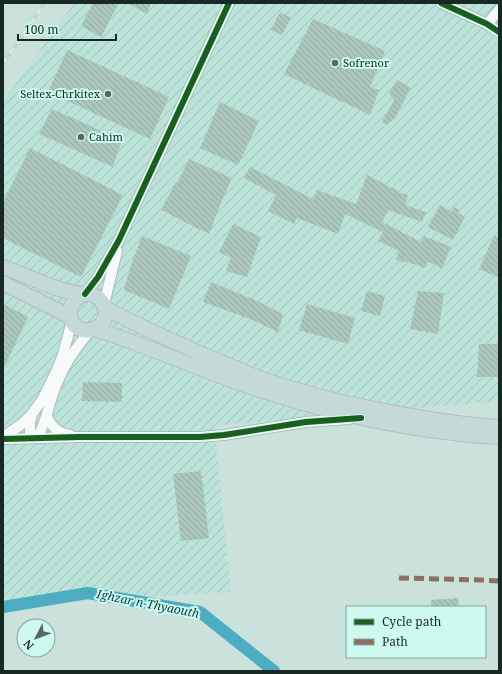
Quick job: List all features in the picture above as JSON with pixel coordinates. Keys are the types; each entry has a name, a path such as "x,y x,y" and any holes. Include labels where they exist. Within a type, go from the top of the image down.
{"highway":[{"path":"3,267 58,288 97,297 101,300 106,313 100,326 93,330"},
{"path":"3,283 71,319"},
{"path":"84,295 78,297 72,304 70,313 71,319 75,326 80,329 93,330 123,338 255,388 305,404 385,423 467,435 499,437"},
{"path":"104,306 137,325 264,380 318,396 374,409 420,418 499,427"}],"street":[{"path":"84,295 98,276 120,240 229,3"},
{"path":"441,3 487,24 499,32"},
{"path":"487,24 499,10"},
{"path":"104,306 120,240"},
{"path":"3,438 22,424 32,414 42,400 57,370 65,349 71,319"},
{"path":"34,438 41,431 47,417 54,390 66,364 82,341 93,330"},
{"path":"32,414 30,422 34,438"},
{"path":"47,417 50,423 59,432 80,437"},
{"path":"3,438 200,437 224,435 306,422 361,418"}],"shaded area":[{"path":"74,3 499,3 499,401 214,426 231,592 3,605 3,101"}],"building":[{"path":"93,3 119,3 101,37 81,26"},
{"path":"127,3 151,3 147,14"},
{"path":"280,12 291,18 282,35 271,30"},
{"name":"Sofrenor","path":"313,19 385,51 370,87 379,90 370,115 284,74"},
{"name":"Seltex-Chrkitex","path":"67,50 169,97 150,139 48,92"},
{"path":"397,80 411,88 395,118 387,125 382,122 394,100 389,94"},
{"path":"220,102 259,121 238,165 200,148"},
{"name":"Cahim","path":"52,109 122,140 113,167 39,134"},
{"path":"30,148 123,195 81,277 3,238 3,202"},
{"path":"189,159 232,178 209,234 161,210"},
{"path":"250,167 313,199 317,190 356,204 367,175 398,192 408,195 405,205 426,212 422,222 388,210 382,222 421,242 424,236 451,247 442,268 428,262 425,268 404,261 403,263 396,259 399,251 378,241 383,232 345,214 338,234 297,218 294,224 268,211 276,195 244,178"},
{"path":"440,205 452,212 454,207 460,210 458,213 465,217 453,240 428,227"},
{"path":"233,224 261,237 247,277 226,271 231,258 219,252"},
{"path":"142,236 191,256 169,309 124,290 130,268"},
{"path":"494,236 499,238 499,273 497,277 479,269"},
{"path":"211,282 255,300 283,314 278,332 248,318 203,302"},
{"path":"367,291 385,296 380,316 361,311"},
{"path":"418,291 444,293 438,334 410,329"},
{"path":"3,304 28,317 3,370"},
{"path":"307,304 355,318 348,344 299,330"},
{"path":"479,344 499,344 499,377 477,377"},
{"path":"83,382 122,383 122,402 82,401"},
{"path":"201,471 209,538 181,541 173,474"},
{"path":"458,598 459,606 431,606 431,600"}],"waterway":[{"name":"Ighzar n-Thyaouth","path":"3,607 88,593 200,612 274,671"}],"railway":[{"path":"3,63 45,3"}],"marked path":[{"path":"399,578 499,581"}],"cycle path":[{"path":"85,294 98,277 119,240 229,3"},
{"path":"441,3 487,24 499,32"},
{"path":"3,439 79,437 200,437 224,435 306,422 361,418"}],"place":[{"name":"Sofrenor","path":"335,63"},
{"name":"Seltex-Chrkitex","path":"108,94"},
{"name":"Cahim","path":"81,137"}]}
